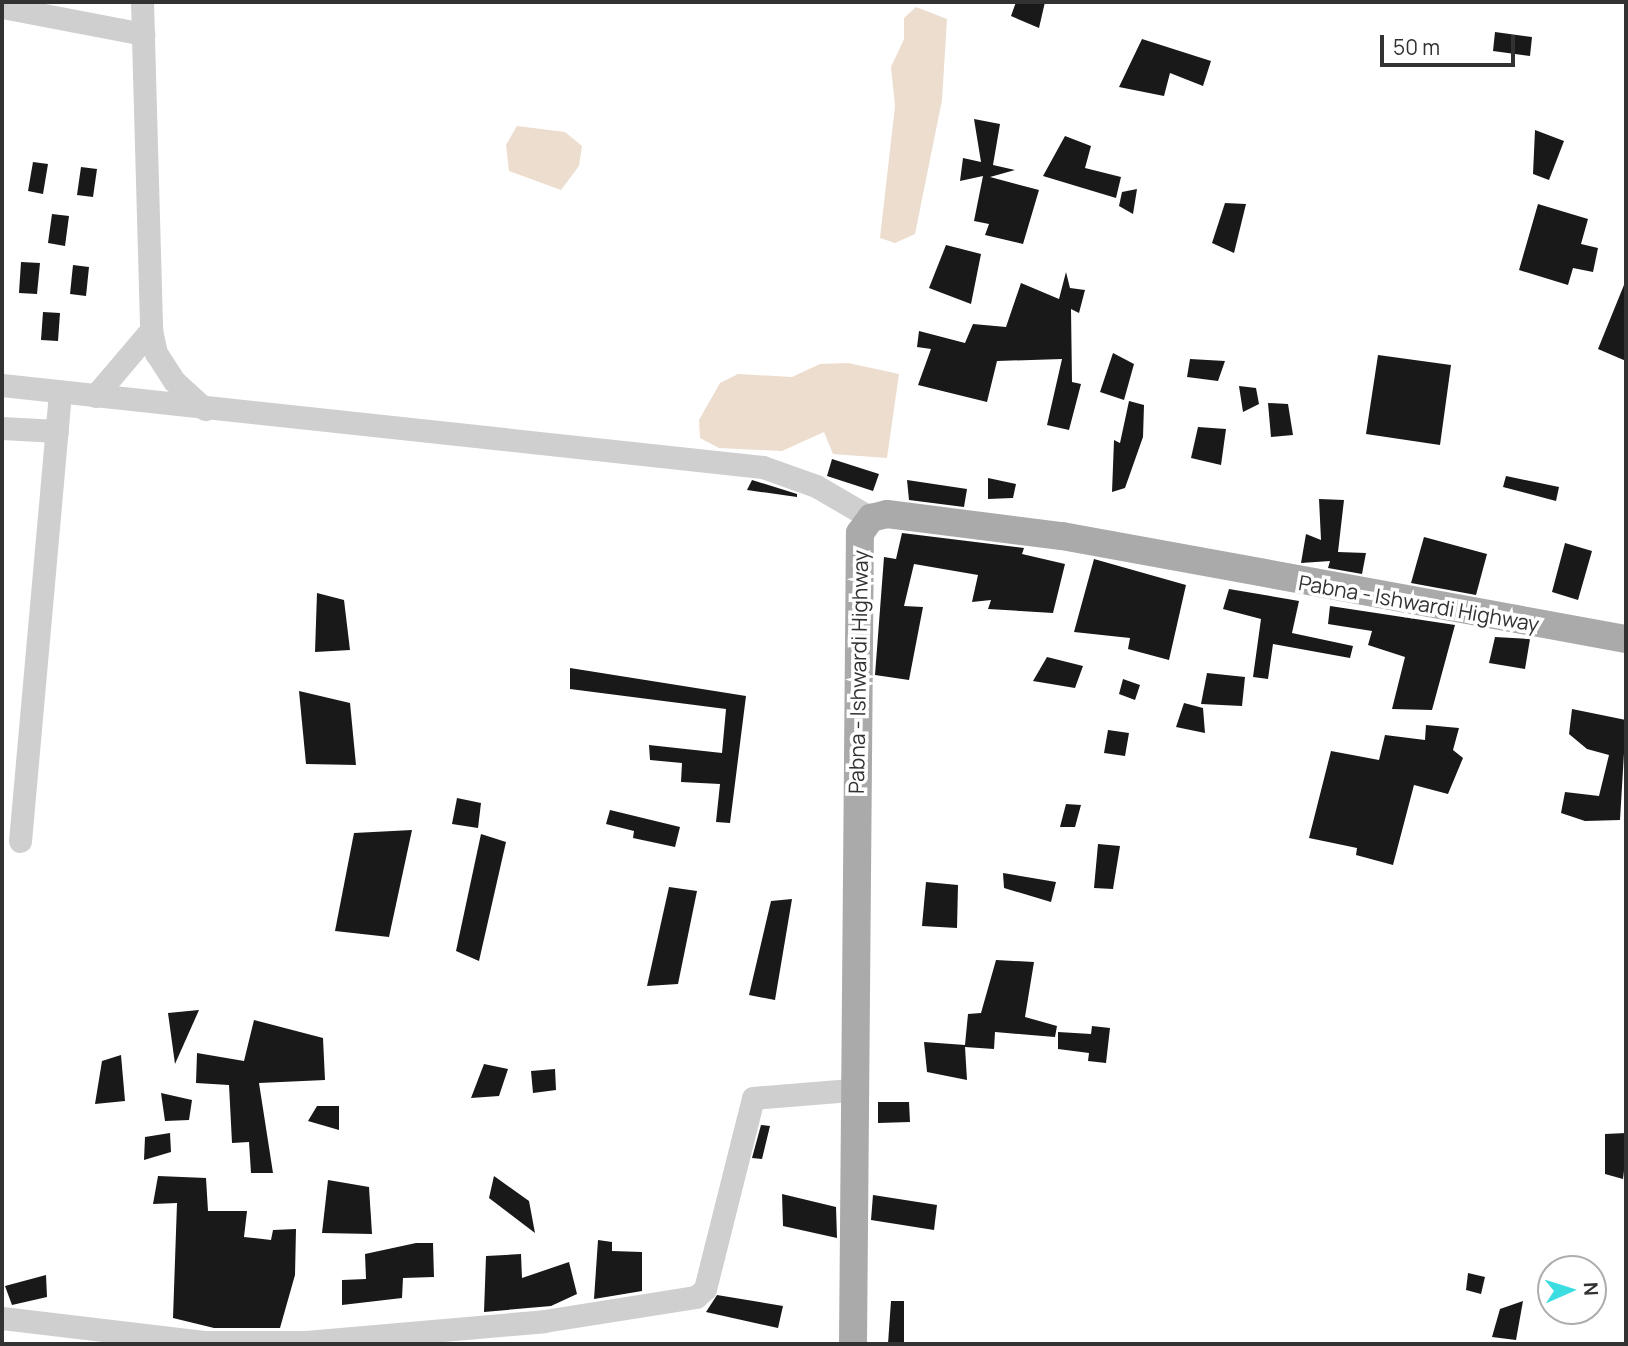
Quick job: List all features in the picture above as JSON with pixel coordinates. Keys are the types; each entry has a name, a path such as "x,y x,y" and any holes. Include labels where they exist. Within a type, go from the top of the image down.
{"main road":[{"name":"Pabna - Ishwardi Highway","path":"853,1344 851,1090 860,533 870,518 1062,536 1626,639"}],"street":[{"path":"142,2 151,330 156,354 174,381 205,409"},
{"path":"2,7 143,34"},
{"path":"96,396 151,330"},
{"path":"2,385 205,409 763,467 816,486 870,518"},
{"path":"20,841 61,391"},
{"path":"2,428 57,431"},
{"path":"2,1318 204,1342 306,1342 544,1321 696,1297 705,1289 752,1098 851,1090"}],"shaded area":[{"path":"916,7 947,19 942,100 915,234 895,243 880,238 895,106 891,67 904,39 904,18"},
{"path":"517,126 565,132 582,146 579,166 561,190 509,171 506,145"},
{"path":"848,363 899,374 887,458 833,454 824,432 782,451 719,448 700,438 699,420 720,383 738,374 792,377 820,364"}],"building":[{"path":"1016,2 1045,2 1039,28 1011,16"},
{"path":"1495,32 1532,37 1530,56 1493,51"},
{"path":"1142,39 1211,61 1203,86 1170,73 1164,96 1119,87"},
{"path":"974,119 1000,124 993,165 1015,170 990,177 1039,190 1023,244 985,235 989,224 974,221 983,176 960,181 963,158 981,162"},
{"path":"1535,130 1564,141 1549,180 1533,174"},
{"path":"1065,136 1091,146 1085,168 1121,177 1116,198 1043,176"},
{"path":"33,162 48,164 43,194 28,191"},
{"path":"81,167 97,169 93,197 77,195"},
{"path":"1137,189 1133,214 1119,206 1122,192"},
{"path":"1225,203 1246,204 1234,253 1212,243"},
{"path":"1538,204 1588,219 1581,244 1598,248 1593,272 1573,268 1568,285 1519,270"},
{"path":"52,214 69,216 65,246 48,243"},
{"path":"946,245 981,254 971,304 929,288"},
{"path":"21,262 40,263 37,294 19,293"},
{"path":"73,265 89,267 86,296 70,294"},
{"path":"1066,272 1070,288 1085,290 1079,313 1071,309 1072,382 1081,384 1069,430 1047,425 1062,359 997,361 987,402 918,385 931,349 917,347 919,331 965,343 973,324 1006,327 1021,283 1059,299"},
{"path":"1626,280 1626,361 1598,349"},
{"path":"43,312 60,313 58,341 41,340"},
{"path":"1113,353 1134,364 1124,400 1100,392"},
{"path":"1378,355 1451,365 1440,445 1366,434"},
{"path":"1190,359 1225,361 1218,381 1187,377"},
{"path":"1239,386 1256,388 1259,404 1243,412"},
{"path":"1129,401 1144,405 1143,437 1125,488 1112,492 1114,440 1120,443"},
{"path":"1268,403 1288,404 1293,435 1271,437"},
{"path":"1198,427 1226,429 1221,465 1191,458"},
{"path":"832,459 879,474 873,491 827,476"},
{"path":"1506,476 1559,487 1556,501 1503,487"},
{"path":"988,478 1016,484 1013,498 988,499"},
{"path":"752,480 797,494 797,497 747,490"},
{"path":"907,480 967,489 964,507 909,500"},
{"path":"1319,499 1344,500 1338,552 1366,553 1362,574 1328,568 1330,561 1301,563 1306,534 1321,540"},
{"path":"902,533 1024,548 1022,554 1065,564 1053,613 988,609 991,600 972,602 978,575 914,564 904,606 923,607 909,680 875,675 884,557 896,559"},
{"path":"1424,537 1487,554 1476,595 1411,583"},
{"path":"1565,543 1592,551 1578,600 1552,592"},
{"path":"1094,559 1186,585 1169,660 1128,649 1130,638 1074,632"},
{"path":"1229,589 1299,601 1292,633 1353,646 1350,658 1273,644 1268,679 1253,677 1261,619 1223,609"},
{"path":"317,593 344,600 350,650 315,652"},
{"path":"1330,606 1455,625 1432,710 1392,709 1405,657 1368,645 1372,631 1328,624"},
{"path":"1495,637 1530,639 1525,669 1489,663"},
{"path":"1047,657 1083,666 1075,688 1033,681"},
{"path":"570,668 746,696 730,823 716,822 720,784 681,782 682,763 650,760 649,745 722,753 726,709 570,689"},
{"path":"1207,673 1245,677 1242,706 1201,704"},
{"path":"1123,679 1140,685 1135,700 1119,694"},
{"path":"299,691 350,703 356,765 306,764"},
{"path":"1184,703 1203,708 1205,733 1176,727"},
{"path":"1572,709 1626,720 1620,820 1585,821 1561,813 1565,792 1599,796 1609,755 1587,749 1569,734"},
{"path":"1426,725 1459,728 1453,750 1463,758 1448,794 1414,785 1393,865 1356,855 1357,848 1309,838 1331,751 1379,760 1385,735 1425,740"},
{"path":"1108,730 1129,733 1125,756 1104,753"},
{"path":"457,798 481,803 478,828 452,824"},
{"path":"1066,804 1081,805 1075,827 1060,827"},
{"path":"610,810 680,827 675,847 633,838 634,831 606,824"},
{"path":"412,830 389,937 335,931 354,833"},
{"path":"481,834 506,842 479,961 456,951"},
{"path":"1098,844 1120,846 1113,889 1094,888"},
{"path":"1003,873 1056,882 1051,902 1004,888"},
{"path":"926,882 958,885 957,928 922,926"},
{"path":"669,887 697,891 678,984 647,986"},
{"path":"792,899 775,1000 749,995 771,901"},
{"path":"996,960 1034,962 1025,1017 1057,1026 1055,1037 995,1032 994,1049 965,1047 967,1080 927,1072 924,1042 965,1045 968,1014 981,1013"},
{"path":"199,1010 175,1064 168,1013"},
{"path":"254,1020 323,1038 325,1080 259,1083 273,1173 251,1173 249,1142 232,1143 229,1085 196,1083 197,1053 244,1061"},
{"path":"1092,1026 1110,1028 1106,1063 1088,1061 1089,1053 1058,1049 1058,1032 1091,1034"},
{"path":"121,1055 125,1101 95,1104 102,1061"},
{"path":"484,1064 508,1069 499,1096 471,1098"},
{"path":"555,1069 556,1090 533,1093 531,1071"},
{"path":"161,1093 192,1100 189,1120 165,1121"},
{"path":"878,1102 909,1102 910,1122 878,1123"},
{"path":"317,1106 339,1106 339,1130 308,1121"},
{"path":"761,1125 770,1126 762,1159 752,1158"},
{"path":"170,1133 171,1152 144,1160 145,1137"},
{"path":"1626,1133 1623,1179 1605,1174 1605,1134"},
{"path":"158,1176 206,1178 208,1211 247,1211 244,1237 271,1240 273,1230 296,1229 295,1275 280,1328 214,1328 173,1318 177,1203 153,1204"},
{"path":"494,1176 529,1201 535,1233 489,1198"},
{"path":"328,1180 369,1187 372,1234 322,1233"},
{"path":"782,1194 836,1207 837,1238 783,1226"},
{"path":"873,1195 937,1205 934,1230 871,1220"},
{"path":"598,1240 612,1242 612,1251 642,1252 642,1291 594,1299"},
{"path":"416,1243 433,1243 434,1277 403,1278 402,1298 342,1305 342,1280 366,1279 365,1254"},
{"path":"521,1254 522,1278 569,1262 577,1294 551,1306 484,1312 486,1256"},
{"path":"1468,1273 1485,1277 1481,1294 1466,1290"},
{"path":"46,1275 47,1297 12,1305 5,1286"},
{"path":"717,1295 783,1306 778,1328 706,1312"},
{"path":"891,1301 904,1301 904,1344 888,1344"},
{"path":"1523,1301 1516,1340 1492,1337 1500,1309"}]}
